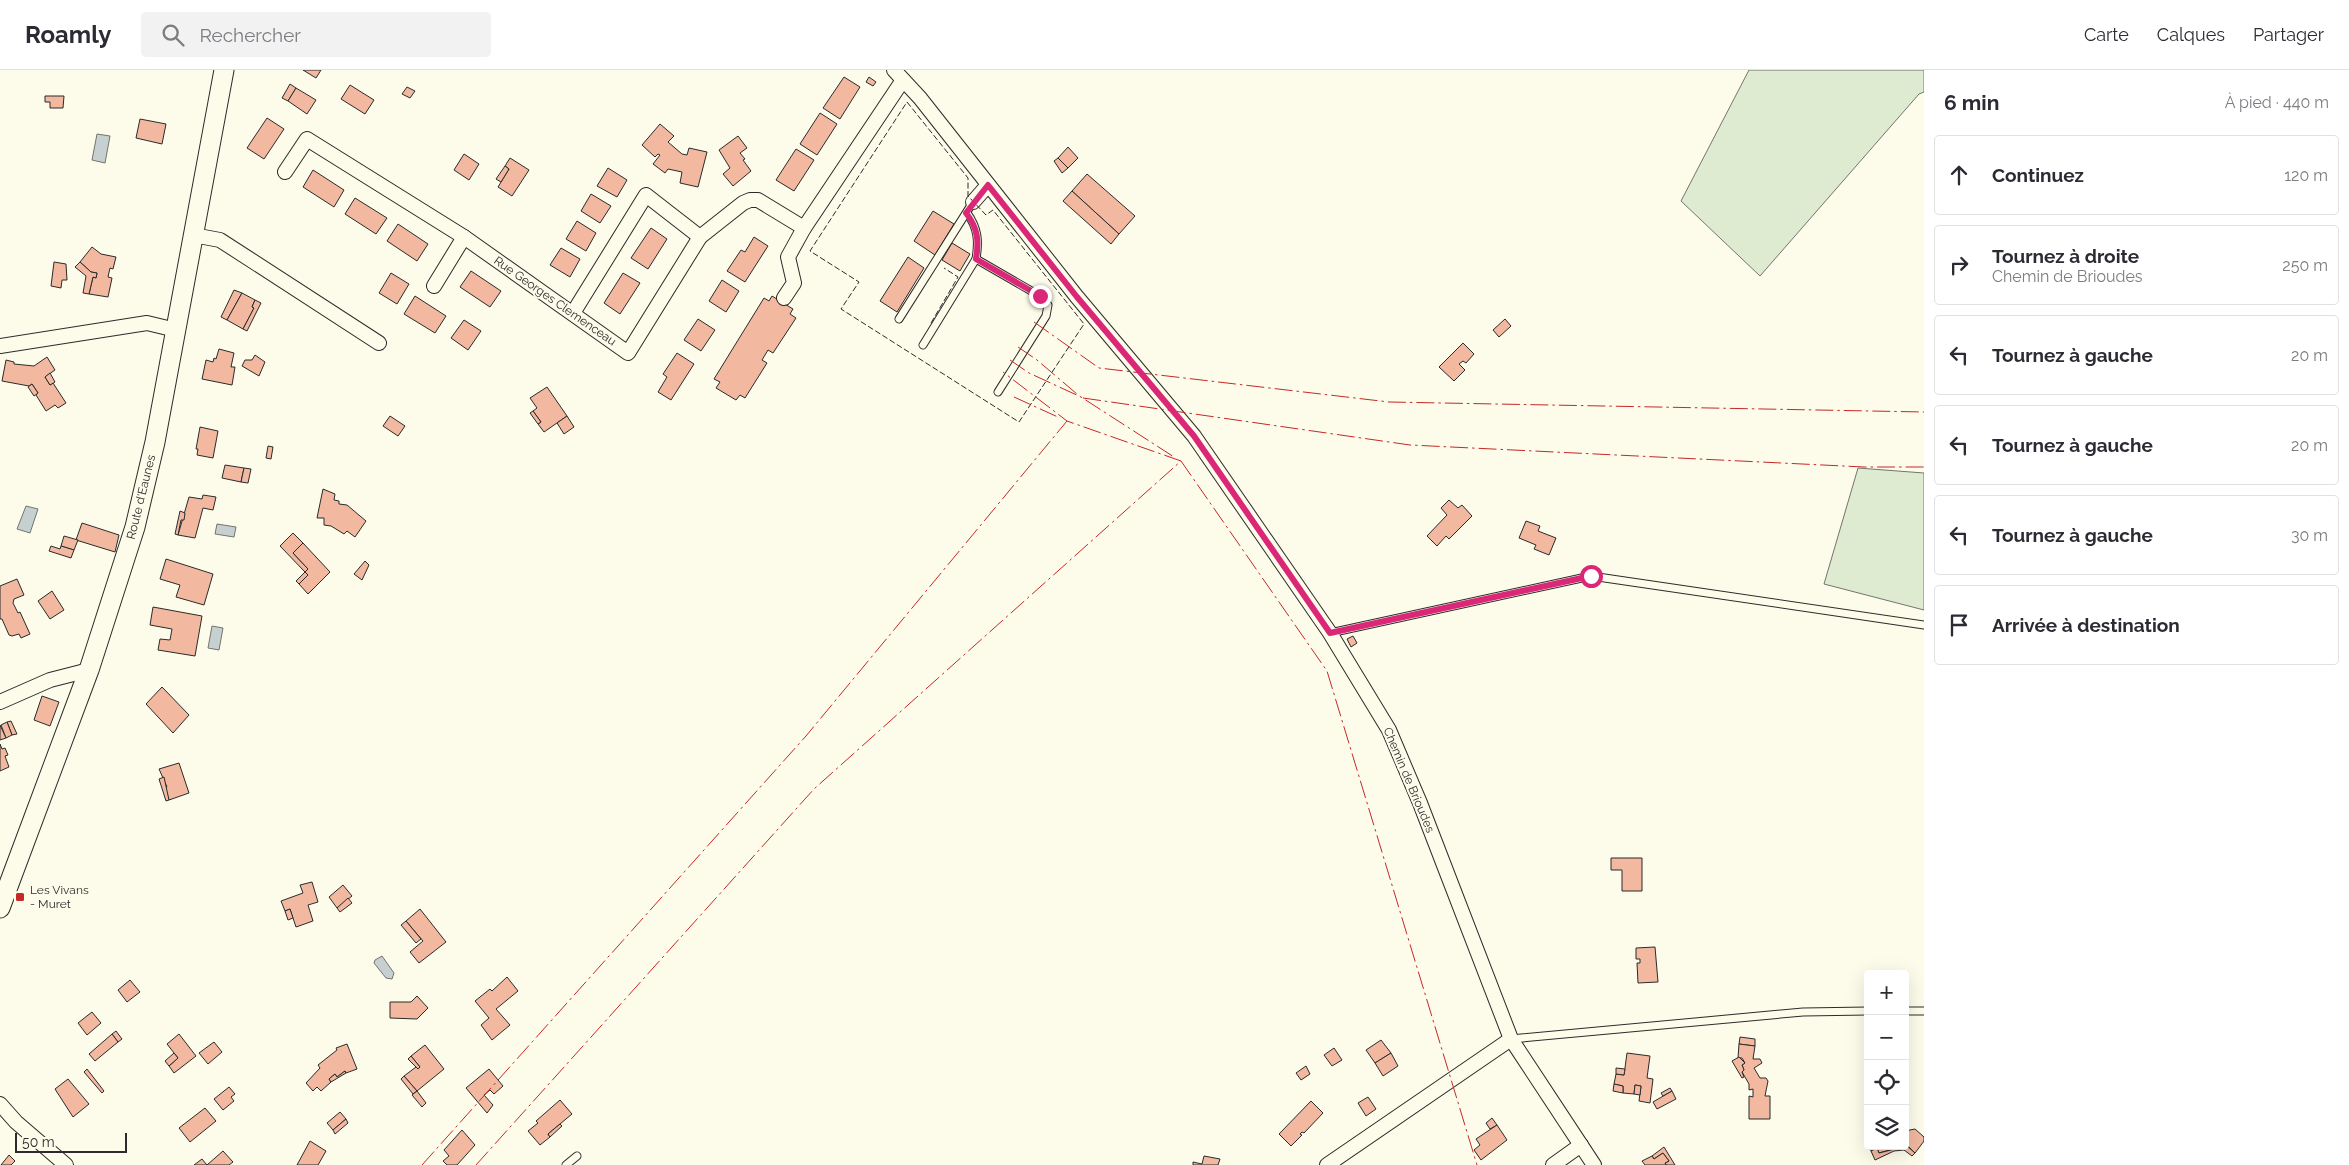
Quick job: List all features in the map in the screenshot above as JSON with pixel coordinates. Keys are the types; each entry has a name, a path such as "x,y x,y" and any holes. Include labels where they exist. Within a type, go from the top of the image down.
{"main road":[{"name":"Route d'Eaunes","path":"0,908 89,670 135,527 155,442 224,70"}],"street":[{"path":"784,298 794,283 788,257 898,75"},
{"name":"Chemin de Brioudes","path":"898,75 1077,297 1194,436 1330,633 1389,730 1420,803 1511,1040 1594,1165"},
{"name":"Rue Georges Clemenceau","path":"285,172 307,139 464,237 628,353 700,237 750,200 758,200 804,228"},
{"path":"970,208 988,185"},
{"path":"573,313 646,195 700,237"},
{"path":"194,235 220,240 379,343"},
{"path":"434,286 464,237"},
{"path":"0,346 147,323 176,330"},
{"path":"0,702 50,680 89,670"},
{"path":"1327,1165 1511,1040"},
{"path":"0,1104 16,1122 66,1165"},
{"path":"1553,1165 1581,1145"}],"lane":[{"path":"923,345 976,259 978,242 970,208"},
{"path":"899,320 970,208"},
{"path":"976,259 1040,296 1048,305 1046,316 998,392"},
{"path":"1330,633 1591,576 1924,625"},
{"path":"1909,1011 1924,1011"},
{"path":"1511,1040 1793,1013 1864,1012"},
{"path":"566,1165 577,1156"}],"green space":[{"path":"1749,70 1924,70 1924,92 1919,94 1760,276 1681,201"},
{"path":"1858,468 1924,473 1924,610 1824,584"}],"shaded area":[{"path":"97,134 110,136 105,163 92,160"},
{"path":"26,506 38,509 30,533 17,529"},
{"path":"217,524 236,527 234,537 215,534"},
{"path":"212,626 223,628 219,650 208,648"},
{"path":"382,956 394,973 392,979 386,978 374,963 375,960"}],"building":[{"path":"303,70 321,70 316,78"},
{"path":"844,77 860,87 840,119 823,108"},
{"path":"869,77 876,82 873,86 866,82"},
{"path":"290,84 296,88 288,101 282,98"},
{"path":"350,85 374,100 365,114 341,99"},
{"path":"407,87 415,91 410,98 402,94"},
{"path":"296,88 316,100 307,114 288,101"},
{"path":"45,96 64,96 63,108 50,108 50,102 45,102"},
{"path":"820,113 837,124 817,155 800,144"},
{"path":"267,118 284,129 264,159 247,148"},
{"path":"140,119 166,124 162,144 136,138"},
{"path":"660,124 674,136 668,142 682,154 687,155 689,148 707,152 698,187 680,183 682,172 668,169 665,173 653,164 660,155 658,154 655,157 642,145"},
{"path":"738,136 747,148 740,153 751,171 733,186 723,174 730,168 719,150"},
{"path":"1068,147 1078,158 1068,168 1058,158"},
{"path":"796,149 814,160 794,191 776,180"},
{"path":"464,154 479,164 469,180 454,170"},
{"path":"510,158 529,170 512,196 498,187 509,169 505,166"},
{"path":"1058,158 1068,168 1062,173 1054,161"},
{"path":"505,166 509,169 501,182 496,179"},
{"path":"608,168 627,180 617,197 597,186"},
{"path":"313,170 344,190 334,207 303,187"},
{"path":"1087,174 1135,216 1119,234 1072,191"},
{"path":"1072,191 1119,234 1111,244 1063,201"},
{"path":"591,194 611,206 600,223 581,211"},
{"path":"355,198 387,218 376,234 345,214"},
{"path":"933,211 954,224 935,255 914,241"},
{"path":"577,221 596,233 586,251 566,239"},
{"path":"398,224 428,244 417,261 387,241"},
{"path":"651,228 667,239 648,269 631,258"},
{"path":"754,237 768,246 745,282 727,271 741,250 745,252"},
{"path":"952,243 970,254 960,271 942,260"},
{"path":"92,247 101,254 116,257 113,269 110,268 108,277 112,278 108,297 89,294 93,277 96,278 97,273 91,272 80,262"},
{"path":"561,248 580,259 570,277 550,265"},
{"path":"908,257 924,268 897,312 880,301"},
{"path":"54,262 66,264 67,280 62,280 61,288 51,286"},
{"path":"80,262 91,272 97,273 96,278 93,277 89,294 83,293 86,276 75,267"},
{"path":"471,271 501,291 490,307 460,287"},
{"path":"391,273 409,284 397,304 379,293"},
{"path":"623,273 640,283 620,314 604,303"},
{"path":"722,280 739,291 726,312 709,301"},
{"path":"234,290 242,293 227,320 221,317"},
{"path":"242,293 255,300 252,307 254,308 243,329 227,320"},
{"path":"415,296 446,316 435,333 404,314"},
{"path":"772,296 793,309 790,314 796,318 773,353 768,350 762,360 767,363 745,398 740,395 736,400 716,388 720,382 714,379 764,298 769,301"},
{"path":"255,300 261,303 247,331 243,329 254,308 252,307"},
{"path":"698,319 715,330 701,351 684,340"},
{"path":"1505,319 1511,326 1499,337 1493,330"},
{"path":"464,320 481,331 468,350 451,338"},
{"path":"1463,343 1474,354 1466,363 1463,361 1459,364 1465,370 1454,381 1439,367"},
{"path":"219,349 234,353 231,367 235,367 232,385 202,379 206,360 213,362"},
{"path":"677,353 694,364 671,400 658,392 667,377 663,374"},
{"path":"255,355 265,362 259,376 242,366 245,360 252,360"},
{"path":"47,357 55,370 45,377 50,385 53,383 66,403 58,408 55,405 46,411 36,395 38,393 32,384 29,386 2,381 6,360 14,362 14,364 34,366"},
{"path":"50,373 55,382 50,385 45,377"},
{"path":"32,384 38,393 34,396 28,387"},
{"path":"547,387 567,416 544,432 538,424 541,422 533,411 537,408 530,398"},
{"path":"533,411 541,422 538,424 530,413"},
{"path":"390,416 405,426 398,436 383,426"},
{"path":"567,416 574,427 564,434 557,423"},
{"path":"200,427 218,431 213,458 197,455 198,449 196,449"},
{"path":"268,446 273,447 271,459 266,458"},
{"path":"225,465 244,468 241,482 222,478"},
{"path":"244,468 251,469 248,483 241,482"},
{"path":"323,489 335,494 334,500 339,501 339,504 347,505 366,521 355,537 347,531 344,534 331,526 324,525 324,518 317,518"},
{"path":"203,495 216,497 213,510 203,508 195,538 178,535 189,497 202,499"},
{"path":"1449,500 1458,508 1462,505 1472,516 1449,539 1446,536 1437,546 1427,536 1447,515 1441,508"},
{"path":"180,511 185,513 184,520 181,520 178,535 175,534"},
{"path":"1526,521 1540,526 1538,531 1556,538 1549,555 1534,549 1536,545 1519,538"},
{"path":"82,523 119,535 115,552 76,540"},
{"path":"293,533 303,543 293,553 308,569 305,572 280,546"},
{"path":"64,536 78,540 74,550 61,546"},
{"path":"303,543 330,572 308,594 299,584 308,575 305,572 308,569 293,553"},
{"path":"51,546 60,549 61,546 74,550 71,558 49,551"},
{"path":"166,559 213,574 204,605 176,597 180,585 160,579"},
{"path":"365,561 369,565 362,580 354,574"},
{"path":"305,572 308,575 299,584 296,581"},
{"path":"17,579 24,595 14,599 13,603 18,613 20,612 30,634 21,638 19,634 9,635 2,619 0,619 0,586"},
{"path":"52,591 64,610 50,619 38,601"},
{"path":"153,607 202,616 195,656 158,650 160,639 170,640 172,629 150,625"},
{"path":"1353,636 1357,643 1351,647 1347,639"},
{"path":"162,687 189,715 173,733 146,704"},
{"path":"42,696 59,702 50,726 34,720"},
{"path":"11,721 17,734 12,735 7,722"},
{"path":"7,722 12,735 6,738 1,725"},
{"path":"0,725 6,738 0,740"},
{"path":"0,744 2,749 5,748 8,755 5,756 9,767 0,771"},
{"path":"179,763 189,793 169,800 165,788 167,787 159,769"},
{"path":"164,777 169,800 166,801 159,779"},
{"path":"1611,858 1642,858 1642,891 1622,891 1622,870 1611,870"},
{"path":"312,882 318,902 308,905 313,921 296,927 290,909 285,911 281,901 303,893 300,885"},
{"path":"343,885 352,896 337,908 329,897"},
{"path":"348,898 352,903 340,912 337,908"},
{"path":"290,909 293,918 288,920 285,911"},
{"path":"420,909 446,942 419,963 410,952 423,941 406,921"},
{"path":"406,921 421,939 416,943 401,925"},
{"path":"1655,947 1658,982 1638,983 1637,963 1640,963 1640,959 1636,959 1636,948"},
{"path":"507,977 518,991 496,1009 510,1025 492,1040 481,1025 489,1018 475,1001 490,989 492,991"},
{"path":"130,980 140,992 127,1002 118,990"},
{"path":"417,996 428,1008 417,1019 390,1018 390,1002 411,1002"},
{"path":"92,1012 101,1023 87,1035 78,1023"},
{"path":"116,1031 122,1039 118,1042 112,1034"},
{"path":"112,1034 118,1042 95,1061 89,1054"},
{"path":"179,1034 196,1056 174,1073 169,1066 178,1058 167,1044"},
{"path":"1740,1037 1755,1039 1755,1046 1739,1044"},
{"path":"1381,1040 1391,1053 1375,1063 1366,1050"},
{"path":"214,1042 222,1052 208,1064 199,1053"},
{"path":"347,1044 357,1069 346,1073 345,1071 337,1077 335,1074 329,1079 331,1082 321,1091 317,1087 313,1091 306,1083 320,1068 318,1065 337,1050 336,1048"},
{"path":"1739,1044 1755,1046 1753,1059 1760,1059 1762,1063 1754,1068 1760,1078 1766,1078 1768,1081 1765,1096 1770,1096 1770,1119 1749,1119 1749,1096 1753,1097 1753,1089 1749,1090 1749,1084 1742,1072 1744,1070 1742,1065 1745,1063 1742,1058 1738,1058"},
{"path":"425,1045 444,1069 417,1091 404,1076 416,1067 418,1069 420,1067 411,1056"},
{"path":"1334,1048 1342,1060 1332,1066 1324,1055"},
{"path":"174,1053 178,1058 169,1066 165,1061"},
{"path":"1391,1053 1398,1066 1383,1076 1375,1063"},
{"path":"1627,1053 1650,1056 1647,1078 1653,1079 1650,1103 1639,1101 1641,1086 1635,1085 1634,1094 1623,1093 1623,1086 1614,1084 1616,1074 1624,1075"},
{"path":"411,1056 420,1067 418,1069 408,1059"},
{"path":"1739,1057 1745,1063 1742,1065 1744,1077 1742,1078 1732,1061"},
{"path":"1306,1066 1310,1074 1301,1080 1296,1073"},
{"path":"1616,1068 1625,1069 1624,1075 1616,1074"},
{"path":"87,1069 104,1091 102,1093 84,1072"},
{"path":"489,1069 503,1086 494,1094 490,1090 484,1095 493,1105 487,1113 466,1088"},
{"path":"345,1071 346,1073 331,1082 329,1079 335,1074 337,1077"},
{"path":"404,1076 417,1091 413,1094 401,1079"},
{"path":"68,1079 89,1104 73,1117 55,1089"},
{"path":"1614,1084 1623,1086 1623,1093 1613,1091"},
{"path":"1635,1085 1641,1086 1640,1095 1634,1094"},
{"path":"229,1087 235,1094 231,1097 234,1101 223,1110 214,1099"},
{"path":"1670,1088 1672,1091 1663,1096 1661,1093"},
{"path":"417,1091 426,1103 422,1107 412,1095"},
{"path":"1672,1091 1676,1099 1657,1109 1653,1102"},
{"path":"1368,1097 1376,1109 1366,1116 1358,1103"},
{"path":"560,1100 572,1114 548,1134 550,1137 540,1145 528,1131 538,1123 536,1121"},
{"path":"1311,1101 1323,1113 1304,1133 1300,1134 1302,1135 1291,1146 1279,1134"},
{"path":"205,1108 216,1121 190,1142 179,1128"},
{"path":"340,1112 346,1119 333,1130 327,1123"},
{"path":"1492,1118 1497,1125 1490,1129 1486,1123"},
{"path":"346,1119 348,1123 335,1134 333,1130"},
{"path":"560,1124 562,1126 550,1137 548,1134"},
{"path":"1497,1125 1507,1140 1481,1160 1474,1150 1480,1145 1476,1139"},
{"path":"1915,1129 1924,1137 1924,1141 1915,1153 1909,1147 1909,1130"},
{"path":"462,1130 475,1145 457,1165 447,1165 443,1161 449,1156 444,1150"},
{"path":"310,1141 326,1151 318,1165 297,1165"},
{"path":"1664,1147 1675,1165 1666,1165 1665,1163 1669,1161 1663,1153 1654,1159 1652,1156"},
{"path":"1909,1148 1915,1153 1912,1156 1904,1150 1909,1150"},
{"path":"1878,1150 1890,1150 1879,1153"},
{"path":"1878,1150 1879,1153 1891,1150 1904,1150 1894,1151 1875,1160 1871,1151"},
{"path":"223,1151 233,1162 229,1165 207,1165"},
{"path":"1663,1153 1669,1161 1665,1163 1666,1165 1645,1165 1642,1161 1652,1156 1654,1159"},
{"path":"9,1155 15,1161 11,1165 1,1165"},
{"path":"1204,1156 1220,1159 1218,1165 1193,1165 1193,1162 1202,1164"},
{"path":"202,1159 207,1165 194,1165"}],"fence":[{"path":"907,102 968,178 968,196 986,215 993,210 1084,324 1019,422 841,309 859,282 810,251 907,102"},
{"path":"931,323 958,277 944,268"}],"power":[{"path":"1034,322 1099,368 1389,402 1924,412"},
{"path":"1018,347 1037,360 1077,394"},
{"path":"1010,360 1029,373 1081,397 1174,457"},
{"path":"476,1165 814,789 1181,461 1067,421 1003,372"},
{"path":"1014,397 1060,418"},
{"path":"1083,398 1410,445 1864,467 1924,467"},
{"path":"422,1165 806,736 1067,421"},
{"path":"1181,461 1327,671 1477,1165"}],"place":[{"name":"Les Vivans - Muret","path":"20,897"}],"route":[{"path":"1040,296 992,266 976,259 978,242 974,223 966,213 988,185 1077,297 1194,436 1330,633 1591,576"}]}
